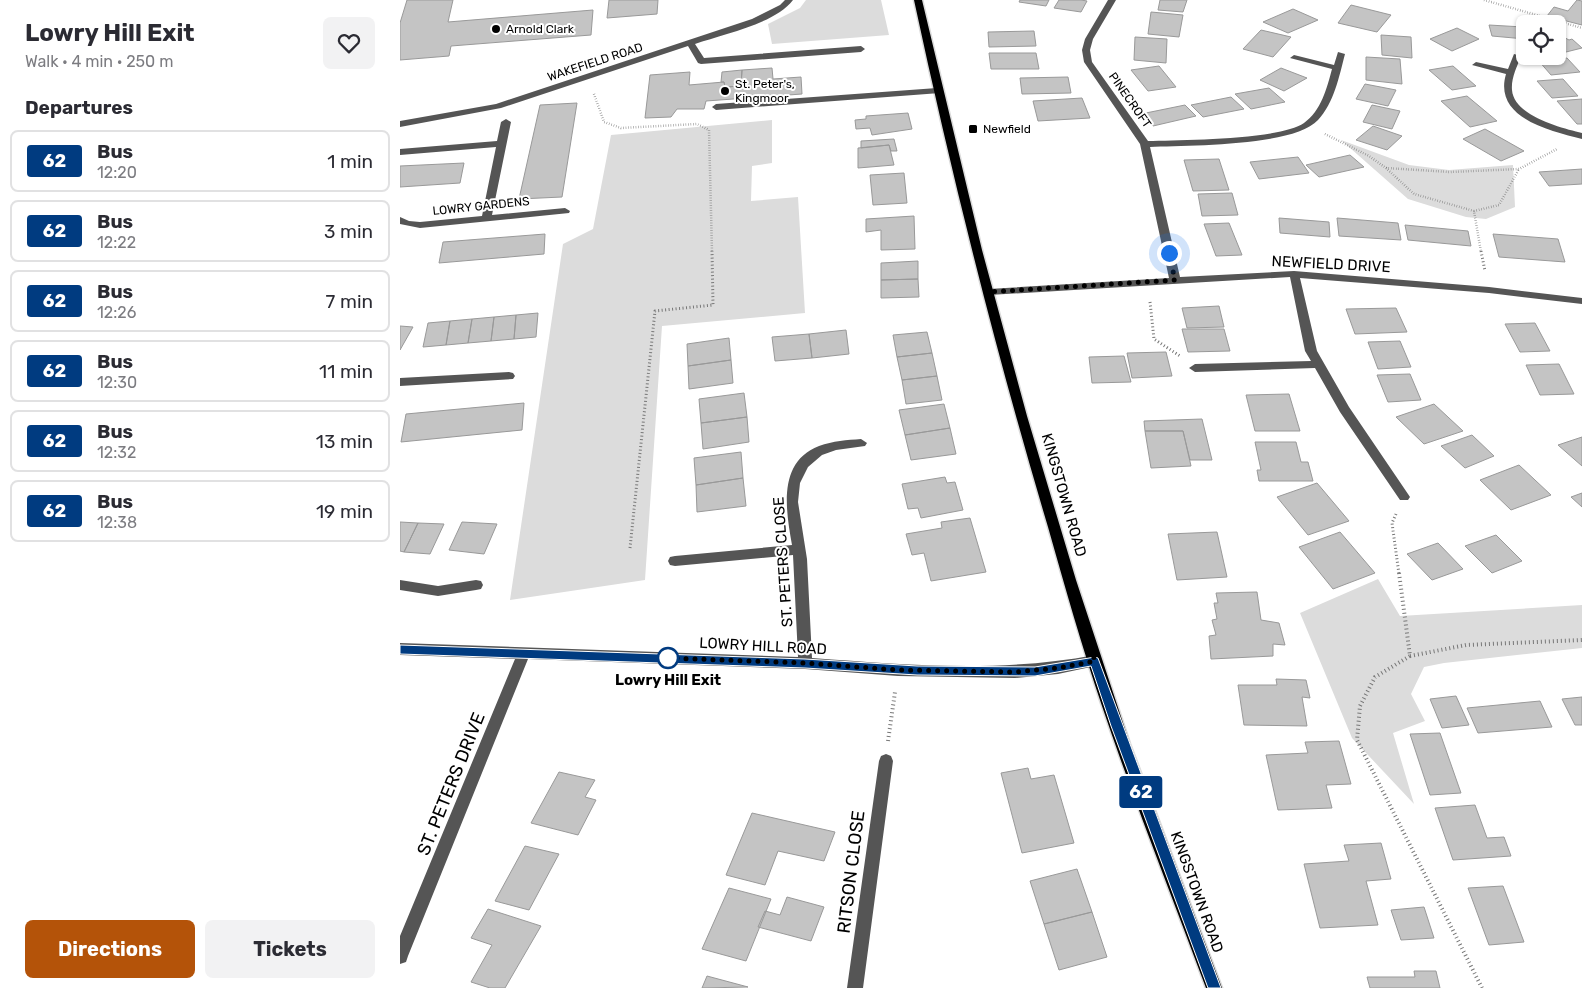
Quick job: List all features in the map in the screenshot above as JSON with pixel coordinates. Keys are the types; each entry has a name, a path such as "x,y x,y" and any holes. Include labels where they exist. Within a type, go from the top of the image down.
{"main road":[{"name":"KINGSTOWN ROAD","path":"918,0 937,90 988,292 1055,530 1116,726 1214,988"}],"street":[{"name":"WAKEFIELD ROAD","path":"400,124 498,106 690,44 754,21 783,7 789,0"},
{"name":"PINECROFT","path":"1112,0 1090,39 1086,50 1088,62 1145,144 1175,280"},
{"path":"690,44 701,61 861,49"},
{"path":"1145,144 1244,140 1290,131 1307,125 1319,111 1331,91 1341,54"},
{"path":"1294,58 1337,68"},
{"path":"1516,59 1511,72 1508,93 1514,106 1541,123 1582,136"},
{"path":"1476,65 1511,72"},
{"path":"716,108 937,90"},
{"path":"487,217 506,122"},
{"path":"400,152 501,144"},
{"name":"LOWRY GARDENS","path":"400,220 407,224 420,225 487,217 565,211"},
{"path":"1294,274 1311,352 1344,408 1404,497"},
{"name":"NEWFIELD DRIVE","path":"988,292 1294,274 1489,290 1582,301"},
{"path":"1195,368 1318,364"},
{"path":"400,382 509,376"},
{"name":"ST. PETERS CLOSE","path":"805,663 804,607 799,549 792,507 794,484 799,471 813,455 824,449 861,443"},
{"path":"675,561 799,549"},
{"path":"400,585 438,591 476,585"},
{"name":"LOWRY HILL ROAD","path":"400,649 805,663 898,670 1015,672 1058,668 1095,661"},
{"name":"ST. PETERS DRIVE","path":"400,956 524,653"},
{"name":"RITSON CLOSE","path":"855,988 886,761"}],"path":[{"path":"1484,0 1582,28"},
{"path":"588,77 604,122 621,128 697,124 709,130 712,305 655,311 630,548"},
{"path":"1307,125 1369,156 1386,168 1414,194 1474,211 1499,205 1519,169"},
{"path":"1386,168 1450,172 1519,169 1558,149"},
{"path":"1474,211 1489,290"},
{"path":"1144,282 1150,304 1154,340 1195,368"},
{"path":"1404,497 1392,523 1410,656"},
{"path":"1482,988 1357,740 1360,706 1376,677 1410,656 1466,645 1582,640"},
{"path":"886,761 898,670"}],"shaded area":[{"path":"806,0 881,0 889,35 772,44 768,24 800,8"},
{"path":"772,120 772,163 752,166 751,201 798,197 805,313 662,326 645,580 510,600 563,244 593,229 611,135"},
{"path":"1341,140 1409,165 1449,170 1513,165 1515,207 1486,219 1466,217 1408,199"},
{"path":"1378,579 1400,616 1582,605 1582,648 1444,663 1424,667 1411,694 1425,721 1393,733 1414,804 1352,738 1300,613"}],"building":[{"name":"Arnold Clark","path":"407,0 453,0 448,22 593,10 591,35 451,46 449,56 400,60 400,23"},
{"name":"Arnold Clark","path":"609,0 658,0 657,14 607,18"},
{"path":"1020,0 1049,0 1046,6 1019,2"},
{"path":"1059,0 1087,1 1081,12 1054,8"},
{"path":"1160,0 1187,0 1183,12 1158,10"},
{"path":"1577,0 1582,1 1582,25 1566,21 1566,15 1548,15 1554,7 1568,11"},
{"path":"1351,5 1391,15 1377,32 1338,23"},
{"path":"1293,9 1318,20 1288,33 1263,22"},
{"path":"1151,12 1183,15 1179,37 1148,34"},
{"path":"1489,25 1516,27 1516,38 1492,36"},
{"path":"1457,28 1479,39 1452,51 1430,39"},
{"path":"1261,30 1291,37 1273,57 1243,49"},
{"path":"1034,31 1036,46 989,47 988,32"},
{"path":"1381,35 1411,37 1412,58 1382,55"},
{"path":"1135,37 1167,39 1166,63 1134,60"},
{"path":"1566,38 1572,39 1582,48 1566,52"},
{"path":"989,53 1036,53 1039,69 991,69"},
{"path":"1366,57 1400,59 1402,84 1366,80"},
{"path":"1566,58 1580,72 1551,75 1542,65 1566,65"},
{"path":"1159,66 1176,87 1148,91 1131,70"},
{"path":"1453,66 1476,86 1452,90 1429,70"},
{"name":"St. Peter's, Kingmoor","path":"772,68 773,79 801,77 802,94 706,101 704,109 677,109 671,117 645,118 650,75 690,72 689,85 724,82 725,87 741,86 742,70"},
{"path":"1281,68 1307,78 1284,91 1260,80"},
{"path":"742,70 741,86 725,87 724,82 721,82 722,72"},
{"path":"1068,77 1071,93 1022,94 1020,78"},
{"path":"1563,79 1578,96 1552,98 1537,81"},
{"path":"1365,84 1396,90 1388,106 1356,99"},
{"path":"1269,88 1285,102 1251,109 1235,94"},
{"path":"1467,96 1497,121 1470,127 1441,101"},
{"path":"1231,97 1244,109 1203,117 1191,105"},
{"path":"1082,98 1090,118 1038,121 1033,101"},
{"path":"1582,99 1582,124 1577,124 1557,101"},
{"path":"577,103 562,197 519,199 540,105"},
{"path":"1185,105 1196,116 1153,126 1141,114"},
{"path":"1372,105 1400,111 1392,129 1363,122"},
{"path":"908,113 912,129 872,135 870,128 856,129 855,120 866,119 866,116"},
{"path":"1373,126 1402,136 1387,150 1356,140"},
{"path":"1485,129 1524,151 1501,161 1463,139"},
{"path":"894,139 897,151 891,151 889,145 861,148 861,141"},
{"path":"889,145 894,165 858,168 858,148"},
{"path":"1350,155 1364,167 1319,177 1306,165"},
{"path":"1298,157 1309,173 1259,179 1250,162"},
{"path":"1219,159 1229,190 1193,191 1184,160"},
{"path":"464,163 460,183 400,187 400,166"},
{"path":"1582,169 1582,184 1549,186 1539,172"},
{"path":"904,173 907,203 873,205 870,175"},
{"path":"1232,193 1238,215 1202,216 1198,194"},
{"path":"914,216 915,249 881,250 881,230 866,232 866,219"},
{"path":"1279,218 1329,222 1330,237 1280,233"},
{"path":"1337,218 1398,223 1401,240 1339,236"},
{"path":"1229,223 1242,255 1216,256 1204,224"},
{"path":"1405,225 1468,231 1471,246 1408,240"},
{"path":"545,234 544,254 439,263 443,242"},
{"path":"1493,234 1558,239 1565,262 1499,257"},
{"path":"918,261 918,279 881,280 881,263"},
{"path":"918,279 919,297 881,298 881,280"},
{"path":"1219,306 1224,327 1187,328 1182,308"},
{"path":"1396,308 1407,332 1355,334 1346,309"},
{"path":"538,313 536,337 514,339 516,315"},
{"path":"516,315 514,339 491,341 494,317"},
{"path":"494,317 491,341 468,343 472,319"},
{"path":"472,319 468,343 446,345 450,321"},
{"path":"450,321 446,345 423,347 428,323"},
{"path":"1535,323 1550,351 1520,352 1505,324"},
{"path":"400,326 413,327 400,350"},
{"path":"1182,329 1224,329 1230,351 1188,352"},
{"path":"846,330 849,354 812,358 809,334"},
{"path":"927,332 932,353 897,357 893,335"},
{"path":"809,334 812,358 775,361 772,337"},
{"path":"729,338 731,360 688,366 687,344"},
{"path":"1400,341 1411,367 1378,369 1368,342"},
{"path":"1166,352 1172,376 1132,378 1127,353"},
{"path":"932,353 937,376 902,380 897,357"},
{"path":"1124,356 1131,382 1092,383 1089,357"},
{"path":"731,360 733,383 689,389 688,366"},
{"path":"1559,364 1574,394 1540,395 1526,365"},
{"path":"1410,374 1421,400 1388,402 1377,375"},
{"path":"937,376 942,400 906,404 902,380"},
{"path":"744,393 747,417 701,423 699,399"},
{"path":"1289,394 1300,431 1255,431 1246,395"},
{"path":"524,403 522,430 401,442 406,414"},
{"path":"944,404 950,428 905,435 899,410"},
{"path":"1434,404 1463,431 1424,444 1396,417"},
{"path":"747,417 749,442 703,449 701,423"},
{"path":"1202,419 1212,460 1190,460 1183,431 1145,431 1144,421"},
{"path":"950,428 956,454 911,460 905,435"},
{"path":"1145,431 1183,431 1191,466 1151,468"},
{"path":"1472,435 1494,456 1465,468 1441,446"},
{"path":"1582,437 1582,466 1558,445"},
{"path":"1255,442 1296,442 1301,462 1308,462 1313,481 1259,481 1257,470 1261,470"},
{"path":"741,452 743,478 696,485 694,458"},
{"path":"1519,465 1551,495 1511,510 1480,480"},
{"path":"945,477 947,483 955,482 963,510 921,518 918,508 908,509 902,484"},
{"path":"743,478 746,506 697,512 696,485"},
{"path":"1317,483 1349,521 1308,535 1277,497"},
{"path":"1582,493 1582,507 1571,497"},
{"path":"970,518 986,572 931,581 924,553 912,555 906,534 942,528 941,522"},
{"path":"400,522 418,523 404,552 400,551"},
{"path":"462,522 497,524 484,554 449,550"},
{"path":"418,523 444,524 430,554 404,552"},
{"path":"1217,532 1227,577 1177,580 1168,534"},
{"path":"1340,532 1375,573 1333,589 1299,547"},
{"path":"1496,535 1522,561 1492,573 1465,546"},
{"path":"1438,543 1463,569 1432,580 1407,554"},
{"path":"1257,592 1261,620 1279,623 1285,645 1273,644 1273,656 1211,659 1209,636 1216,635 1212,620 1217,619 1214,603 1218,603 1216,593"},
{"path":"1276,679 1306,680 1310,698 1302,697 1307,726 1244,725 1238,685 1277,685"},
{"path":"1456,696 1469,725 1442,728 1430,699"},
{"path":"1582,697 1582,725 1575,725 1562,699"},
{"path":"1540,701 1552,727 1478,733 1467,708"},
{"path":"1440,733 1461,793 1430,795 1410,734"},
{"path":"1339,741 1351,784 1326,785 1332,808 1278,810 1266,755 1308,753 1305,742"},
{"path":"1028,768 1031,779 1054,775 1074,843 1022,853 1001,773"},
{"path":"559,772 595,780 585,797 596,800 578,835 531,823"},
{"path":"1475,805 1487,838 1504,837 1511,856 1453,860 1435,808"},
{"path":"752,813 835,832 824,861 778,851 765,885 726,875"},
{"path":"1381,843 1391,879 1366,881 1378,925 1320,928 1304,864 1349,861 1344,845"},
{"path":"525,846 559,854 529,910 495,901"},
{"path":"1077,869 1092,912 1044,924 1030,881"},
{"path":"1503,886 1524,942 1489,945 1468,888"},
{"path":"729,888 771,899 746,961 702,949"},
{"path":"787,897 824,907 811,941 758,927 765,911 780,915"},
{"path":"1424,907 1434,938 1401,940 1391,910"},
{"path":"488,909 541,926 505,988 490,988 471,982 492,945 471,938"},
{"path":"1092,912 1107,957 1059,970 1044,924"},
{"path":"1414,971 1436,971 1440,988 1370,988 1367,977 1415,977"},
{"path":"707,976 748,987 702,988"}],"bus line":[{"name":"62","path":"400,649 805,663 898,670 1015,672 1058,668 1095,661 1116,726 1214,988"}],"place":[{"name":"Arnold Clark","path":"496,29"},
{"name":"St. Peter's, Kingmoor","path":"725,91"},
{"name":"Newfield","path":"973,129"},
{"name":"Lowry Hill Exit","path":"668,658"}],"route":[{"path":"668,658 805,663 898,670 1015,672 1058,668 1095,661 1055,530 988,292 1175,280 1169,253"}]}
